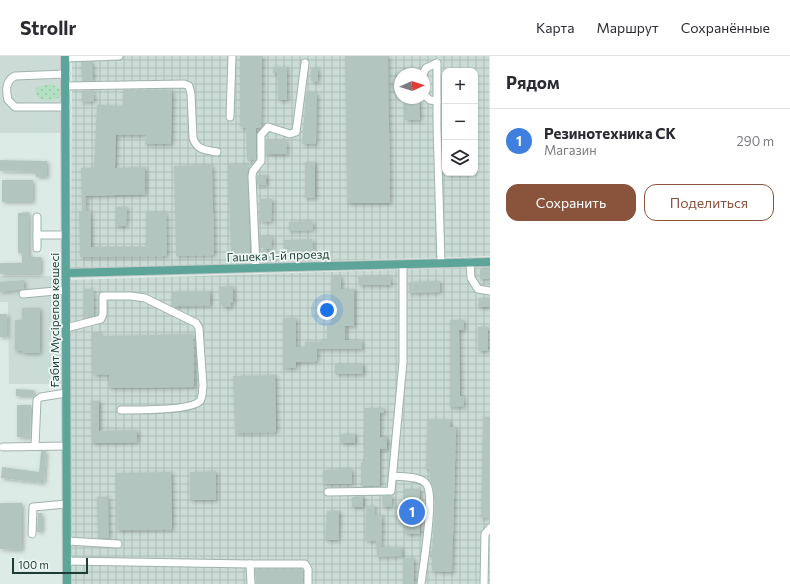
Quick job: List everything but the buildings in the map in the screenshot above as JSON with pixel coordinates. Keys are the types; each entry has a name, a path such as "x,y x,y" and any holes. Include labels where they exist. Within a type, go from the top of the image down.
{"main road":[{"name":"Ғабит Мүсірепов көшесі","path":"65,57 67,584"},
{"name":"Гашека 1-й проезд","path":"66,273 490,262"}],"street":[{"path":"65,57 119,56"},
{"path":"230,117 232,56"},
{"path":"426,68 437,62 436,101 441,263"},
{"path":"256,268 252,176 253,171 261,161 261,135 268,127 290,134 296,132 305,63"},
{"path":"66,74 15,76 7,84 7,98 9,103 15,107 66,107"},
{"path":"66,86 184,84 189,86 191,94 193,138 195,144 204,150 217,152"},
{"path":"430,100 436,101"},
{"path":"37,217 37,248"},
{"path":"37,235 66,235"},
{"path":"470,262 473,282 478,289 490,291"},
{"path":"328,492 391,491 403,362 403,264"},
{"path":"23,294 66,290"},
{"path":"66,328 101,319 103,314 102,296 130,296 145,298 196,323 199,328 203,386 202,395 199,402 191,405 162,409 121,410"},
{"path":"35,446 37,398 66,393"},
{"path":"3,447 66,446"},
{"path":"393,476 421,480 428,485 430,493 429,513 421,584"},
{"path":"32,534 33,508 67,504"},
{"path":"484,584 485,534 490,528"},
{"path":"67,541 118,544"},
{"path":"67,561 305,564 308,569 308,584"},
{"path":"250,564 251,584"}],"shaded area":[{"path":"0,56 60,56 62,133 0,133"},
{"path":"72,56 489,56 490,256 71,269"},
{"path":"490,267 490,584 71,584 69,280"},
{"path":"0,276 60,276 61,384 9,384 8,302 0,302"}],"green space":[{"path":"51,84 61,90 59,98 43,100 37,96 35,89 37,87"}],"place":[{"name":"Резинотехника СК","path":"412,512"}]}
